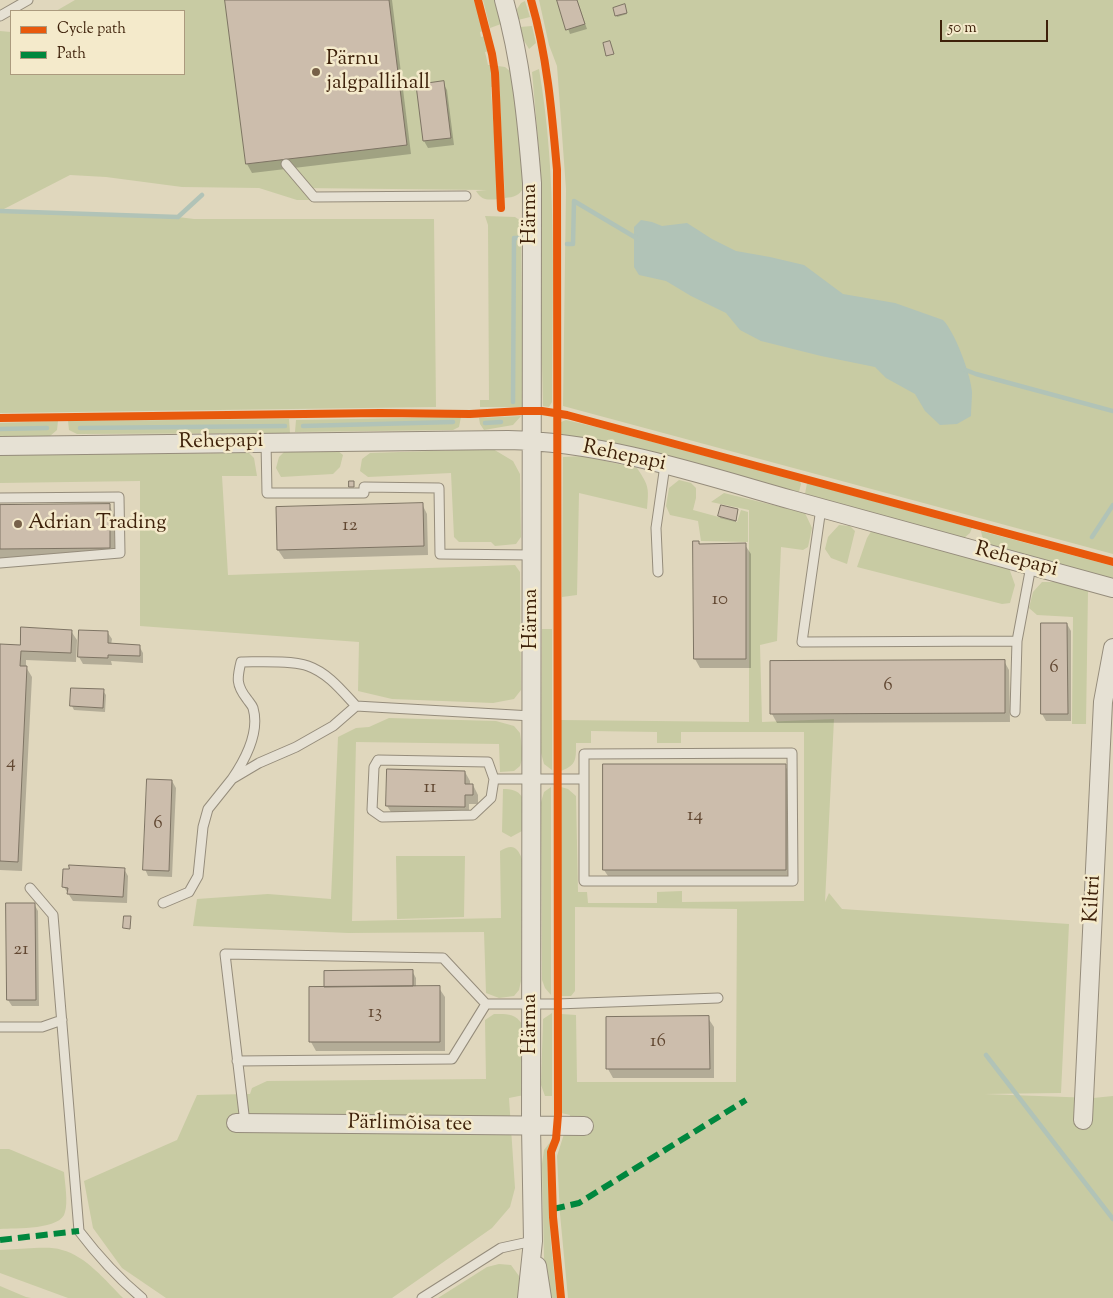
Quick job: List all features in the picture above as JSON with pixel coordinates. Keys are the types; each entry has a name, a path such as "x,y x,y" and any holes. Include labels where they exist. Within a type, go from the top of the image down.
{"street":[{"name":"Härma","path":"504,0 518,55 532,183 531,1126 533,1241 527,1298"},
{"name":"Rehepapi","path":"0,446 532,441 581,446 664,465 1113,588"},
{"name":"Kiltri","path":"1084,1120 1103,702 1113,648"},
{"name":"Pärlimõisa tee","path":"240,1123 584,1126"},
{"name":"Härma","path":"533,1241 542,1298"}],"lane":[{"path":"10,10 28,0"},
{"path":"286,164 314,197 466,196"},
{"path":"266,442 267,493 364,493 364,487 439,488 440,554 532,555"},
{"path":"658,572 656,528 664,465"},
{"path":"0,498 120,497 120,554 0,563"},
{"path":"821,508 802,642 1017,641"},
{"path":"1015,712 1017,641 1032,566"},
{"path":"162,903 189,892 194,884 198,876 203,827 208,808 232,779 243,762 250,743 254,723 253,707 240,690 237,676 241,662 281,662 307,665 326,676 356,706 532,716"},
{"path":"232,779 259,763 296,747 333,726 356,706"},
{"path":"584,754 792,754 793,881 584,881 584,779 584,754"},
{"path":"378,760 488,762 494,780 491,798 474,815 382,817 372,810 374,766 378,760"},
{"path":"494,780 584,779"},
{"path":"30,888 53,915 79,1231 100,1259 142,1298"},
{"path":"240,1123 238,1061 225,954 443,958 486,1004 718,998"},
{"path":"238,1061 452,1059 486,1004"},
{"path":"0,1027 42,1027 62,1020"},
{"path":"422,1298 500,1248 533,1241"}],"green space":[{"path":"75,0 476,0 484,31 480,32 481,37 485,36 489,51 485,52 488,65 491,65 491,92 499,199 486,199 481,197 476,191 487,190 300,188 310,200 297,200 259,188 182,187 106,177 70,175 2,210 194,219 434,219 436,407 0,413 0,31 10,32 10,75 185,75 185,10 58,10"},
{"path":"483,0 494,0 501,24 490,28"},
{"path":"539,0 1113,0 1113,554 563,406 566,189 557,66 549,45"},
{"path":"525,1 530,17 518,20 517,9"},
{"path":"532,26 536,43 529,49 523,39 520,27"},
{"path":"498,66 505,67 511,72 518,114 524,187 516,196 505,198"},
{"path":"539,69 549,152 553,235 552,402 549,407 543,406 540,162 532,72"},
{"path":"485,216 515,217 521,221 523,407 480,407 480,400 489,400 488,225"},
{"path":"521,416 513,425 484,430 479,418"},
{"path":"461,417 459,427 453,430 295,432 296,420"},
{"path":"289,419 290,433 77,434 69,430 68,421"},
{"path":"566,420 800,481 799,492 665,456 561,434 561,422"},
{"path":"58,421 57,430 50,436 0,436 0,423"},
{"path":"493,449 513,461 520,474 521,537 516,544 495,546 491,542 459,542 454,537 451,473 368,477 360,471 362,459 370,453"},
{"path":"337,450 343,455 340,467 333,474 281,477 276,468 279,457 285,451"},
{"path":"249,453 254,458 257,476 222,476 228,575 515,565 520,572 521,690 514,699 493,703 392,699 358,691 359,642 140,626 140,481 0,483 0,455"},
{"path":"582,456 637,468 647,487 647,509 579,493 577,595 562,597 563,457"},
{"path":"679,480 691,483 696,488 693,510 737,522 741,510 748,512 748,542 701,541 698,521 670,515 666,506 669,488"},
{"path":"807,483 972,528 970,533 964,538 805,494"},
{"path":"724,493 805,513 812,528 808,547 803,550 781,547 777,641 760,645 762,722 834,719 825,902 829,893 842,909 1069,924 1061,1093 984,1094 1093,1098 1113,1096 1113,1298 568,1298 557,1156 570,1115 561,1113 561,1014 576,1015 577,1082 736,1082 737,909 575,907 575,991 571,996 561,996 561,787 568,789 576,796 578,892 587,892 588,903 657,903 657,892 682,891 682,902 804,901 804,732 681,732 681,743 657,743 657,732 591,731 591,743 576,743 573,764 561,771 560,720 749,722 749,510 711,502"},
{"path":"839,525 850,526 855,531 847,564 831,558 825,549 828,537"},
{"path":"872,530 1009,568 1015,585 1010,603 1002,604 857,567 867,538"},
{"path":"981,531 1113,566 1113,579 985,543"},
{"path":"1042,582 1056,582 1088,591 1086,724 1072,724 1073,617 1037,615 1029,608 1033,592"},
{"path":"542,629 552,629 552,770 544,764 541,753"},
{"path":"389,718 496,721 514,726 520,733 523,756 520,766 514,771 500,772 499,744 356,742 352,921 501,918 500,851 508,847 514,848 522,859 521,981 519,990 514,996 499,998 486,993 484,932 348,933 193,926 197,899 268,894 331,899 338,737 356,728 369,727"},
{"path":"551,787 551,995 545,988 542,980 541,802 544,792"},
{"path":"503,789 514,790 522,797 522,831 511,837 502,832"},
{"path":"396,856 465,856 464,917 397,919"},
{"path":"552,1013 552,1096 545,1096 541,1085 543,1019"},
{"path":"494,1014 513,1016 522,1024 524,1095 509,1098 515,1188 510,1207 492,1228 392,1298 166,1298 122,1268 93,1228 84,1181 177,1140 197,1095 250,1094 252,1088 267,1081 486,1079 485,1020"},
{"path":"551,1141 547,1161 551,1245 557,1298 550,1298 544,1259 542,1164 544,1150"},
{"path":"0,1149 9,1149 64,1172 66,1203 62,1218 56,1222 37,1227 0,1229"},
{"path":"59,1249 71,1253 87,1263 123,1298 68,1298 0,1273 0,1250"},
{"path":"499,1264 511,1265 519,1276 519,1298 438,1298 487,1267"},
{"path":"0,1286 26,1297 31,1298 0,1298"}],"shaded area":[{"path":"641,220 662,226 687,223 736,251 804,265 843,294 895,303 943,320 962,354 969,375 972,392 971,416 957,424 940,425 925,411 915,394 886,378 875,367 761,341 740,330 726,313 666,281 639,275 634,267 634,227"}],"building":[{"name":"Pärnu jalgpallihall","path":"225,0 389,0 407,145 246,164"},
{"path":"557,0 577,0 585,24 566,30"},
{"path":"625,4 627,13 615,16 613,8"},
{"path":"610,41 614,54 606,56 603,43"},
{"path":"444,81 451,138 423,141 416,85"},
{"path":"349,481 354,481 354,487 349,487"},
{"path":"423,503 424,546 277,550 276,507"},
{"path":"110,504 110,548 0,549 0,505"},
{"path":"721,505 738,509 736,521 718,516"},
{"path":"693,541 699,541 699,544 746,543 746,659 694,659"},
{"path":"1041,623 1067,623 1068,714 1041,714"},
{"path":"21,627 72,630 71,653 21,651 20,666 27,666 18,862 0,861 0,644 20,645"},
{"path":"79,630 108,631 108,643 140,645 140,656 108,655 108,658 78,657"},
{"path":"1005,660 1005,713 770,714 770,661"},
{"path":"71,688 104,689 103,708 70,706"},
{"path":"603,764 786,764 786,870 603,870"},
{"path":"387,769 465,771 465,784 473,784 473,795 465,795 465,807 386,806"},
{"path":"147,779 172,780 169,871 143,870"},
{"path":"69,865 125,868 123,897 67,894 68,888 62,887 63,869 69,869"},
{"path":"6,903 35,903 36,1000 7,1000"},
{"path":"124,916 131,916 130,929 123,928"},
{"path":"413,970 413,986 324,987 324,971"},
{"path":"440,986 440,1042 309,1042 309,987"},
{"path":"709,1016 710,1069 606,1069 606,1017"}],"waterway":[{"path":"0,211 178,217 202,195"},
{"path":"567,244 573,244 574,201 638,239"},
{"path":"513,402 514,238 519,238"},
{"path":"963,369 1113,411"},
{"path":"303,426 453,422"},
{"path":"485,423 501,422"},
{"path":"80,428 285,426"},
{"path":"0,429 47,428"},
{"path":"1092,537 1113,505"},
{"path":"986,1055 1113,1219"}],"marked path":[{"path":"553,1209 579,1203 746,1100"},
{"path":"0,1240 79,1231"}],"cycle path":[{"path":"478,0 495,73 501,208"},
{"path":"531,0 545,63 557,170 558,1115 556,1139 551,1152 553,1217 561,1298"},
{"path":"0,418 380,413 470,414 542,411 567,415 1113,562"}],"place":[{"name":"Pärnu jalgpallihall","path":"316,72"},
{"name":"Adrian Trading","path":"18,524"}]}
